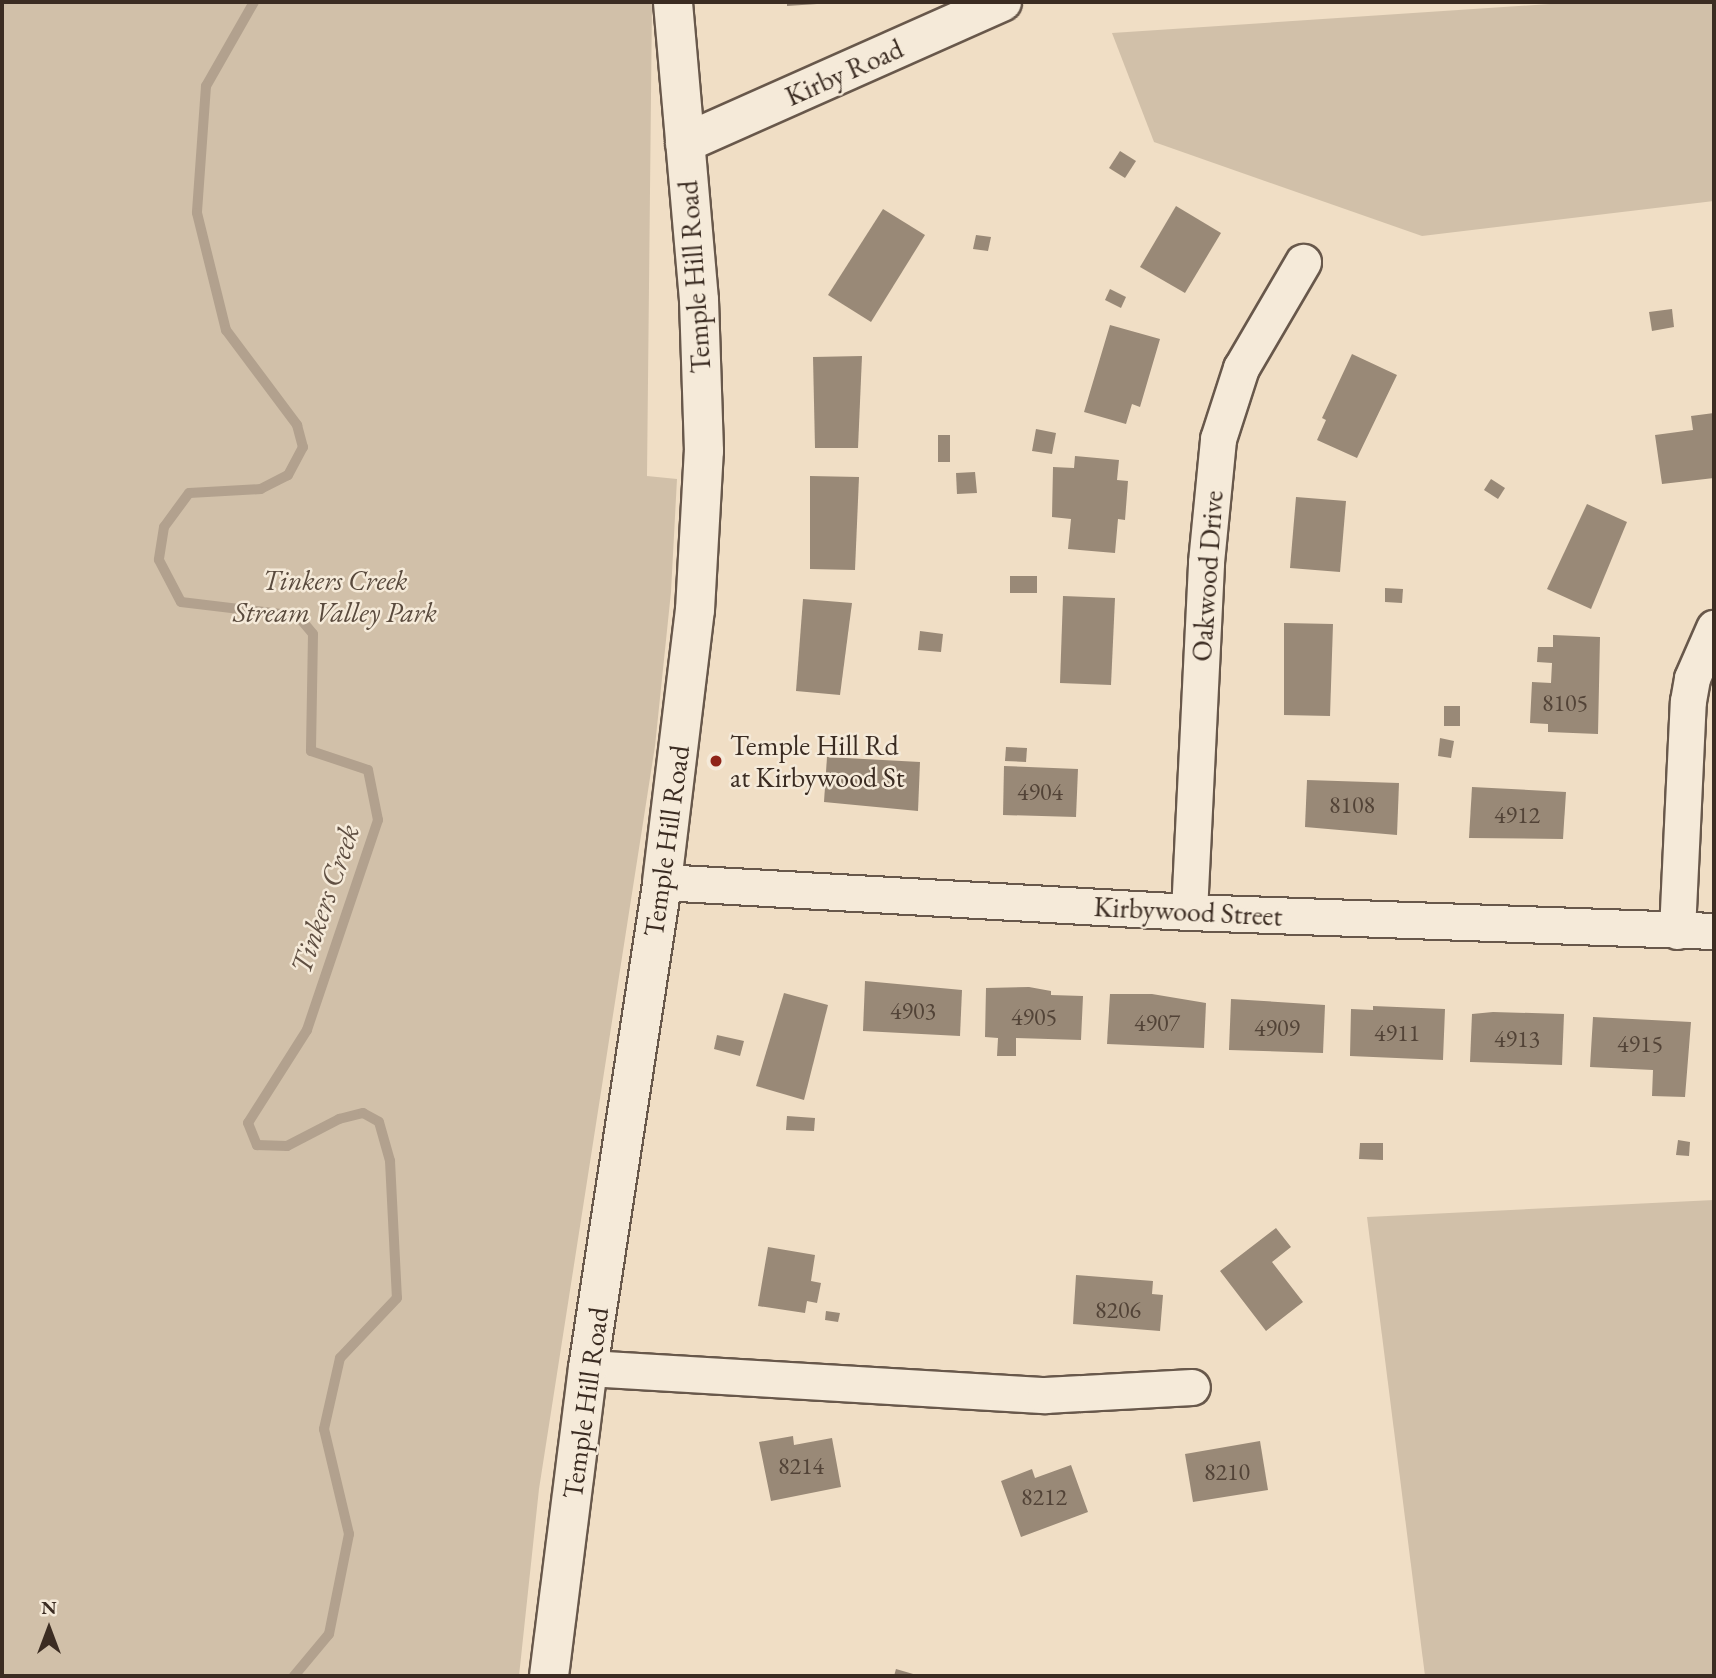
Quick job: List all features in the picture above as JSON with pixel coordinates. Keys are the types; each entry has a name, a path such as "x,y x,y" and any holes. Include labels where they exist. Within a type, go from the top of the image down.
{"main road":[{"name":"Temple Hill Road","path":"549,1676 588,1368 662,882 695,610 704,451 699,300 673,2"},
{"name":"Kirby Road","path":"685,142 1002,2"}],"street":[{"name":"Oakwood Drive","path":"1189,912 1206,562 1217,439 1241,368 1303,262"},
{"path":"1677,931 1688,701 1692,678 1714,628"},
{"name":"Kirbywood Street","path":"662,882 1189,912 1714,931"},
{"path":"588,1368 1045,1395 1192,1387"}],"green space":[{"name":"Tinkers Creek Stream Valley Park","path":"2,2 652,2 647,476 677,479 671,592 655,746 539,1489 519,1676 2,1676"},
{"path":"1579,2 1714,2 1714,201 1422,236 1154,142 1112,33"},
{"path":"1714,1200 1714,1676 1425,1676 1367,1217"}],"building":[{"path":"787,2 817,2 817,4 787,6"},
{"path":"1120,151 1136,161 1125,178 1109,168"},
{"path":"1176,206 1221,233 1185,293 1140,267"},
{"path":"883,209 925,235 871,322 828,295"},
{"path":"976,235 991,237 988,251 973,249"},
{"path":"1110,289 1126,297 1121,308 1105,300"},
{"path":"1672,309 1674,327 1652,331 1649,312"},
{"path":"1110,325 1160,339 1140,407 1132,404 1126,424 1084,412"},
{"path":"1352,354 1397,375 1357,458 1317,440 1326,420 1322,418"},
{"path":"862,356 858,448 815,448 813,357"},
{"path":"1714,413 1714,478 1662,484 1655,435 1693,430 1691,416"},
{"path":"1036,429 1056,433 1052,454 1032,451"},
{"path":"938,435 950,435 950,462 938,462"},
{"path":"1075,456 1119,460 1117,480 1128,481 1125,520 1118,519 1115,553 1068,549 1071,519 1052,517 1053,467 1074,468"},
{"path":"975,472 977,493 957,494 956,473"},
{"path":"810,476 859,477 855,570 810,569"},
{"path":"1491,479 1505,488 1498,499 1484,490"},
{"path":"1296,497 1346,501 1340,572 1290,568"},
{"path":"1587,504 1627,522 1591,609 1547,589"},
{"path":"1010,576 1037,576 1037,593 1010,593"},
{"path":"1385,588 1403,589 1402,603 1385,602"},
{"path":"1063,596 1115,598 1111,685 1060,683"},
{"path":"803,599 852,603 840,695 796,691"},
{"path":"1284,623 1333,624 1330,716 1284,715"},
{"path":"920,631 943,634 941,652 918,650"},
{"path":"1553,635 1600,637 1598,734 1548,732 1548,724 1530,723 1532,682 1551,683 1552,663 1537,662 1538,647 1553,647"},
{"path":"1444,706 1460,706 1460,726 1444,726"},
{"path":"1440,738 1454,741 1451,758 1438,756"},
{"path":"1006,747 1027,748 1026,762 1005,761"},
{"path":"827,757 920,762 918,811 824,802"},
{"path":"1004,766 1078,769 1076,817 1003,815"},
{"path":"1307,780 1399,783 1397,835 1305,827"},
{"path":"1472,787 1566,792 1563,839 1469,838"},
{"path":"865,981 962,990 960,1036 863,1031"},
{"path":"1029,987 1051,991 1051,995 1083,996 1081,1040 1016,1038 1016,1056 997,1056 998,1038 985,1037 986,988"},
{"path":"784,993 828,1005 804,1100 756,1086"},
{"path":"1110,994 1152,994 1206,1003 1204,1048 1107,1044"},
{"path":"1231,999 1325,1005 1323,1053 1229,1050"},
{"path":"1373,1006 1445,1009 1443,1060 1350,1056 1351,1009 1373,1010"},
{"path":"1472,1014 1564,1014 1562,1065 1470,1062"},
{"path":"1593,1017 1691,1022 1685,1097 1652,1096 1653,1070 1590,1067"},
{"path":"717,1035 744,1041 740,1056 714,1049"},
{"path":"787,1116 815,1118 814,1131 786,1130"},
{"path":"1678,1140 1690,1142 1689,1156 1676,1155"},
{"path":"1360,1143 1383,1143 1383,1160 1359,1159"},
{"path":"1276,1228 1291,1247 1272,1262 1303,1302 1266,1331 1220,1271"},
{"path":"768,1247 815,1255 811,1281 821,1283 817,1303 807,1301 805,1313 758,1306"},
{"path":"1076,1275 1153,1281 1152,1294 1163,1295 1160,1331 1073,1324"},
{"path":"826,1311 840,1313 838,1322 825,1320"},
{"path":"793,1436 794,1445 832,1438 841,1487 771,1501 759,1442"},
{"path":"1260,1441 1268,1490 1193,1502 1185,1454"},
{"path":"1071,1465 1088,1512 1021,1537 1001,1481 1032,1469 1035,1478"},
{"path":"896,1669 920,1676 894,1676"}],"waterway":[{"name":"Tinkers Creek","path":"254,2 206,86 197,213 226,330 297,425 303,447 288,475 261,489 189,493 164,527 159,560 181,602 298,616 313,634 311,751 368,770 378,820 307,1030 248,1123 257,1145 287,1146 339,1119 363,1113 379,1122 390,1161 397,1298 340,1358 324,1429 349,1534 329,1634 294,1676"}],"place":[{"name":"Temple Hill Rd at Kirbywood St","path":"716,761"}]}
